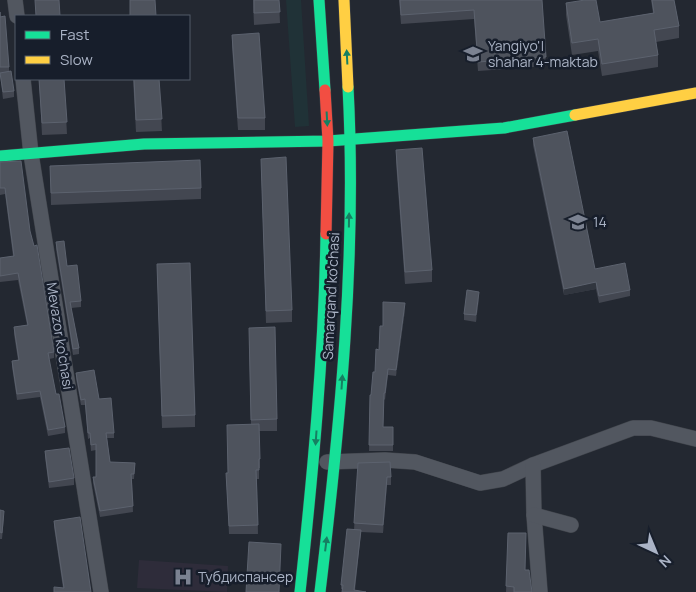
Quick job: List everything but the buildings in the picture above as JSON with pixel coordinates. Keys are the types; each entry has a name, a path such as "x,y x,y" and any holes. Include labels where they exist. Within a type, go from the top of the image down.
{"main road":[{"name":"Samarqand ko'chasi","path":"300,592 314,464 324,308 328,141 320,0"},
{"name":"Samarqand ko'chasi","path":"320,592 336,461 348,295 351,139 344,0"},
{"path":"0,156 144,144 328,141 504,128 696,93"}],"street":[{"path":"15,0 16,15"},
{"name":"Mevazor ko'chasi","path":"23,80 30,154 101,592"},
{"path":"314,464 336,461 385,460 415,462 480,483 503,479 533,465 633,428 651,428 696,439"},
{"path":"533,465 534,515 540,592"},
{"path":"534,515 571,525"}],"shaded area":[{"path":"286,0 301,0 309,126 295,127"},
{"name":"Тубдиспансер","path":"139,560 228,566 227,592 137,588"}],"traffic: fast":[{"path":"319,0 325,90"},
{"path":"320,592 345,340 350,214 348,87"},
{"path":"0,156 144,144 328,141 504,128 575,115"},
{"path":"300,592 317,413 323,324 326,234"}],"traffic: slow":[{"path":"344,0 348,87"},
{"path":"575,115 696,93"}],"traffic: jam":[{"path":"325,90 328,141 326,234"}],"place":[{"name":"Yangiyo'l shahar 4-maktab","path":"473,54"},
{"name":"14","path":"578,222"},
{"name":"Тубдиспансер","path":"183,577"}]}
